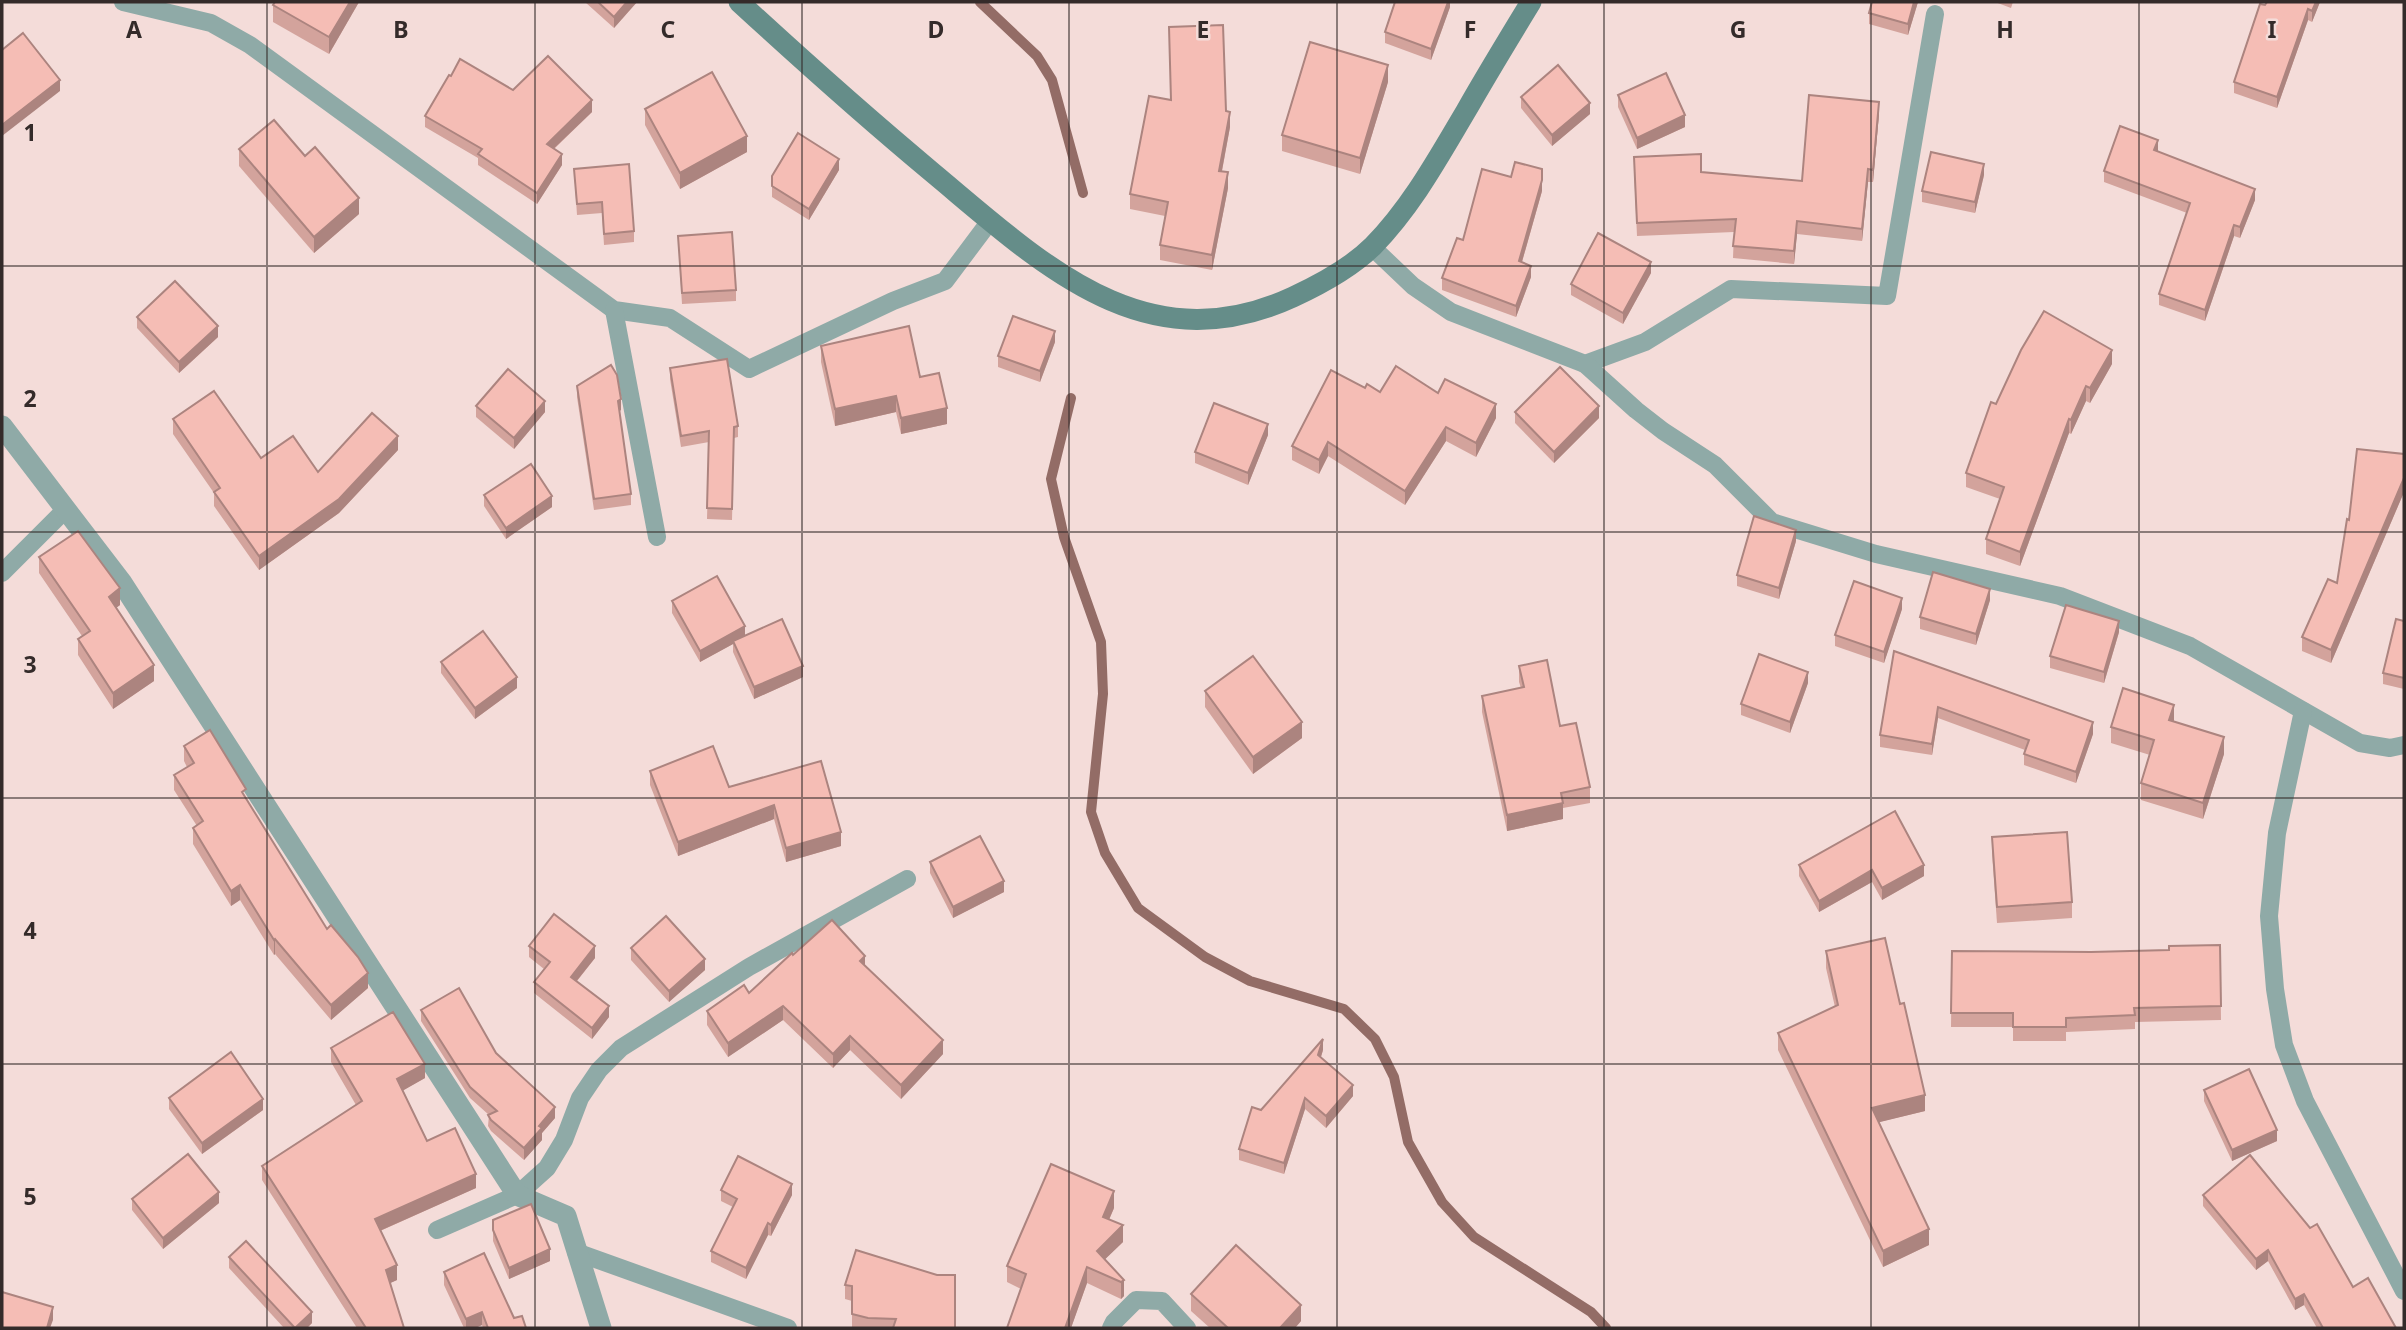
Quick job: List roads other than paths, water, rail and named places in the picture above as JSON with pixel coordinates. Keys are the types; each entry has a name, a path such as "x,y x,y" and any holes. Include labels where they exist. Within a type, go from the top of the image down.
{"street":[{"path":"738,2 847,102 1028,252 1090,292 1148,314 1209,320 1268,308 1325,282 1372,247 1422,186 1531,2"},
{"path":"2,426 122,583 517,1195 566,1216 601,1328"}],"lane":[{"path":"123,2 211,23 250,45 614,310 670,318 749,369 892,300 945,281 990,221"},
{"path":"1585,364 1646,342 1731,289 1887,296 1935,14"},
{"path":"1372,247 1413,286 1451,312 1585,364 1663,431 1715,465 1772,522 1876,554 2060,596 2190,646 2360,743 2390,748 2404,745"},
{"path":"614,310 657,537"},
{"path":"2,573 66,509"},
{"path":"2303,710 2277,833 2269,916 2275,989 2284,1045 2305,1101 2404,1291"},
{"path":"437,1230 517,1195 547,1168 564,1140 580,1098 599,1070 621,1048 749,967 907,879"},
{"path":"576,1252 788,1328"},
{"path":"1111,1328 1136,1300 1162,1301 1187,1328"}],"waterway":[{"path":"980,2 1037,56 1052,80 1083,193"},
{"path":"1071,398 1051,479 1064,537 1101,642 1103,694 1091,812 1105,853 1138,908 1205,957 1250,981 1344,1009 1375,1039 1394,1077 1408,1142 1442,1202 1474,1237 1591,1312 1606,1328"}]}
